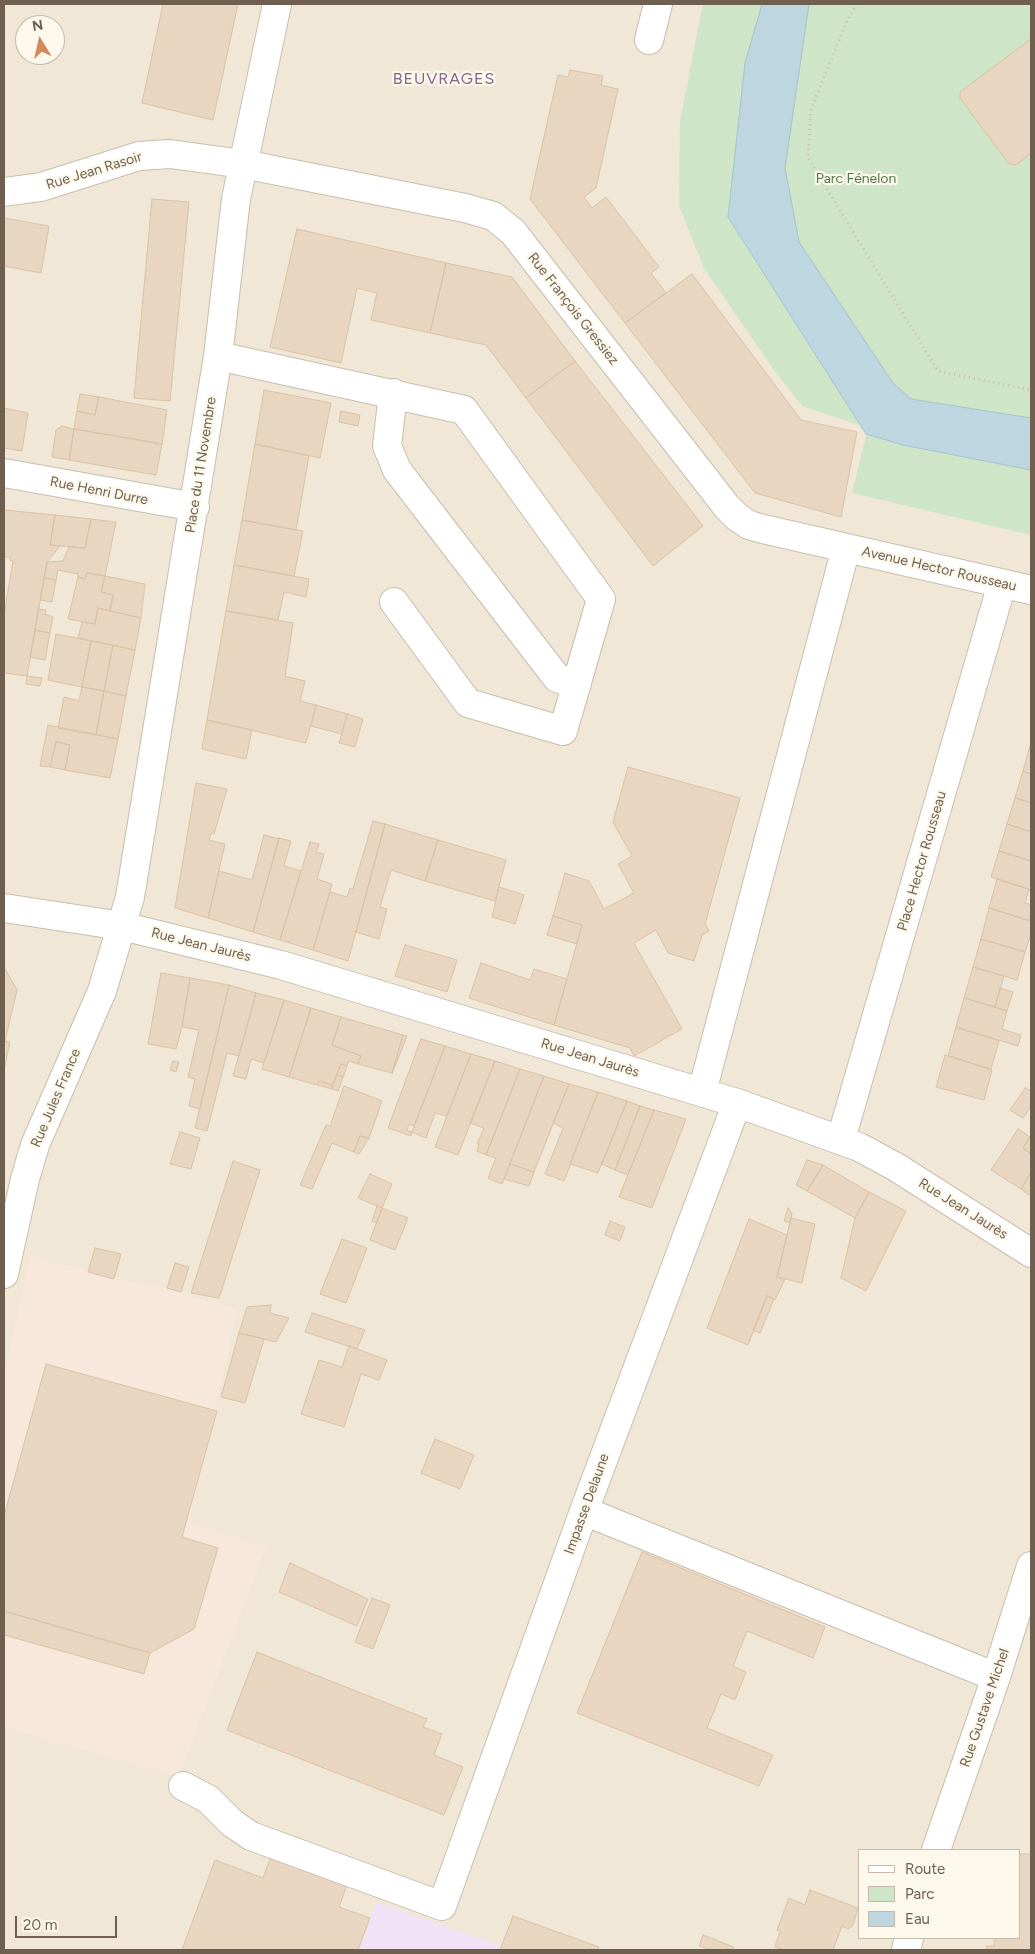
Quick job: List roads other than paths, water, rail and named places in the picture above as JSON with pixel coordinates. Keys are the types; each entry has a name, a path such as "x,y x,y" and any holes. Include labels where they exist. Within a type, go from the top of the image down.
{"street":[{"name":"Place du 11 Novembre","path":"122,926 134,876 195,507 218,356 233,222 243,164 277,4"},
{"path":"649,40 658,4"},
{"name":"Rue Jean Rasoir","path":"4,192 35,189 122,160 153,154 243,164"},
{"name":"Rue François Gressiez","path":"243,164 465,208 493,216 513,232 727,507 749,525 846,548"},
{"path":"218,356 464,410 601,600 563,731 468,704 394,602"},
{"path":"393,393 388,446 397,470 557,678 577,684"},
{"name":"Rue Henri Durre","path":"4,473 195,507"},
{"path":"702,1092 846,548"},
{"name":"Avenue Hector Rousseau","path":"846,548 1031,590"},
{"name":"Place Hector Rousseau","path":"841,1139 1002,584"},
{"name":"Rue Jean Jaurès","path":"4,908 122,926 334,980 702,1092 841,1139 896,1167 1031,1253"},
{"name":"Rue Jules France","path":"4,1274 25,1179 35,1144 102,991 122,926"},
{"name":"Impasse Delaune","path":"183,1786 208,1799 232,1823 251,1836 442,1906 584,1511 737,1104"},
{"path":"584,1511 996,1677"},
{"name":"Rue Gustave Michel","path":"936,1849 996,1677 1031,1566"}],"water":[{"path":"762,4 809,4 785,168 799,242 893,383 911,399 1031,418 1031,470 903,445 866,434 728,217 745,63"}],"district":[{"name":"BEUVRAGES","path":"444,79"}],"park label":[{"name":"Parc Fénelon","path":"856,179"}]}
